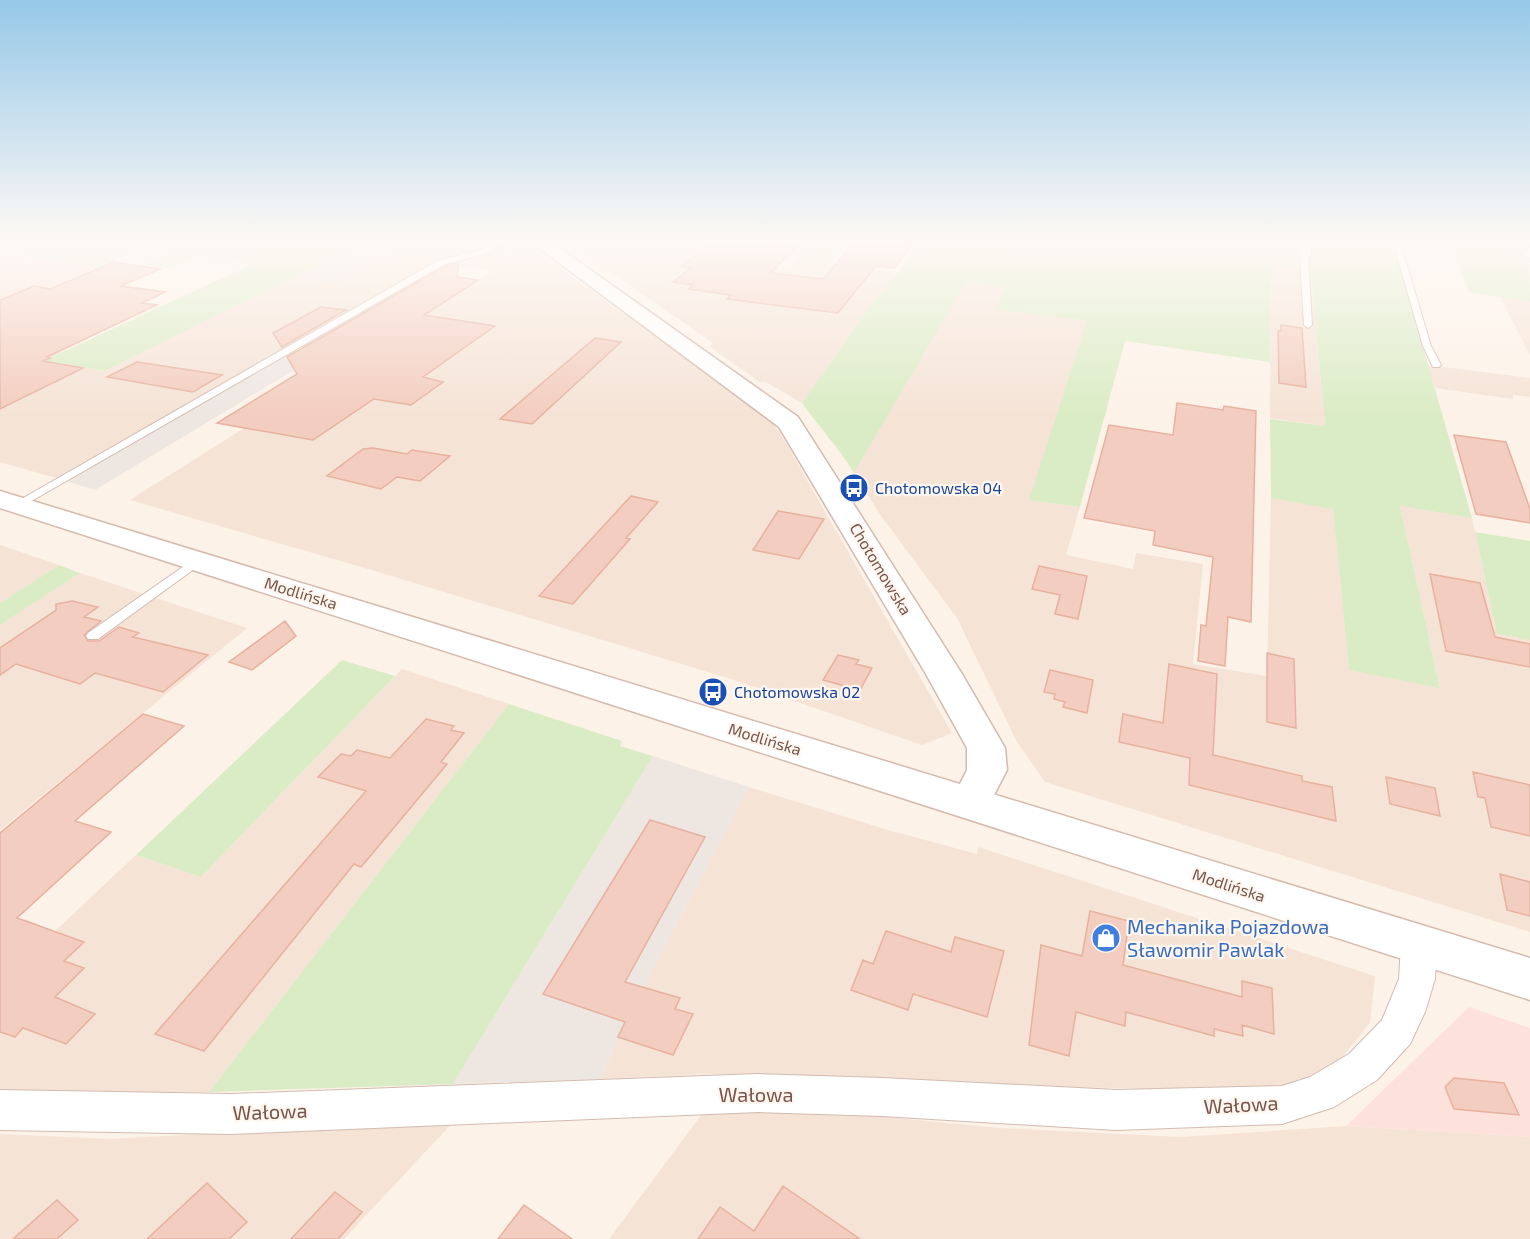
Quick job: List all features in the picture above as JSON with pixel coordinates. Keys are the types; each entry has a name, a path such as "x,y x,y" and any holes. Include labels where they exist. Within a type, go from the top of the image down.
{"street":[{"name":"Chotomowska","path":"620,300 789,422 944,674 986,748 987,770 971,802"},
{"name":"Modlińska","path":"8,502 1530,979"},
{"name":"Wałowa","path":"0,1110 231,1114 758,1093 882,1097 1116,1110 1282,1105 1320,1093 1363,1067 1396,1032 1406,1012 1417,979 1419,945"}],"lane":[{"path":"8,502 373,300"},
{"path":"1307,300 1308,325"},
{"path":"1413,300 1427,346 1436,365"},
{"path":"93,636 197,561"}],"shaded area":[{"path":"0,300 18,300 0,307"},
{"path":"248,300 370,300 56,478 0,462 0,339 2,342 60,353 44,360 105,371"},
{"path":"370,300 411,300 95,490 56,478"},
{"path":"447,300 604,300 768,418 780,433 952,733 922,745 731,679 375,571 130,500"},
{"path":"650,300 875,300 802,403 766,382 760,382 710,347 713,343"},
{"path":"955,300 1000,300 997,309 1088,321 1030,500 1080,507 1066,555 1133,569 1136,553 1203,564 1193,664 1267,676 1271,498 1333,508 1349,670 1440,687 1400,506 1472,518 1497,634 1530,640 1530,932 1045,782 1017,742 957,618 881,516 854,473"},
{"path":"1271,300 1313,300 1325,426 1270,418"},
{"path":"1501,300 1530,302 1530,356"},
{"path":"1428,365 1530,378 1530,397 1513,395 1513,399 1435,388"},
{"path":"0,545 59,565 0,603"},
{"path":"80,573 247,628 0,830 0,625"},
{"path":"402,669 509,704 209,1092 103,1096 0,1092 0,942 25,919 55,931 136,855 201,877"},
{"path":"653,756 749,787 638,997 600,1079 453,1084"},
{"path":"749,787 888,830 977,854 978,847 1375,976 1370,1023 1326,1077 1266,1091 917,1084 710,1074 600,1079 638,997"},
{"path":"1469,1007 1530,1028 1530,1137 1346,1126"},
{"path":"831,1109 875,1116 999,1128 1181,1137 1346,1126 1530,1137 1530,1239 609,1239 705,1110"},
{"path":"455,1120 344,1239 0,1239 0,1134 110,1139"}],"green space":[{"path":"175,300 248,300 105,371 43,361"},
{"path":"875,300 956,300 854,473 802,403"},
{"path":"1000,300 1271,300 1270,362 1125,341 1080,507 1029,500 1087,321 996,309"},
{"path":"1313,300 1409,300 1472,518 1400,506 1440,688 1349,670 1333,509 1271,498 1270,419 1325,426"},
{"path":"1475,532 1530,541 1530,640 1497,634"},
{"path":"59,565 80,573 0,625 0,603"},
{"path":"342,660 395,676 201,877 136,855"},
{"path":"509,704 622,741 620,746 653,756 453,1084 209,1092"}],"building":[{"path":"0,300 149,300 142,303 157,305 47,357 50,358 43,361 83,368 0,409"},
{"path":"387,300 447,300 424,315 495,326 423,377 443,382 411,405 374,399 313,440 217,423 297,374 287,357"},
{"path":"734,300 849,300 838,313"},
{"path":"321,307 346,310 282,347 273,333"},
{"path":"1281,325 1302,328 1306,387 1279,383 1278,331 1281,331"},
{"path":"595,338 621,342 532,424 500,419"},
{"path":"137,362 222,375 193,392 107,377"},
{"path":"1177,403 1223,410 1224,406 1256,411 1251,622 1228,617 1225,666 1198,661 1201,625 1206,626 1213,557 1153,545 1155,531 1084,518 1109,425 1173,435"},
{"path":"1454,435 1506,442 1530,509 1530,523 1476,514"},
{"path":"373,448 407,454 412,450 450,456 420,481 397,477 381,489 327,476 363,449"},
{"path":"631,496 658,502 626,538 630,539 573,604 539,596"},
{"path":"778,511 824,519 799,559 753,550"},
{"path":"1039,566 1087,576 1078,619 1055,614 1060,595 1032,589"},
{"path":"1430,574 1480,583 1495,637 1530,644 1530,667 1446,651"},
{"path":"72,601 98,607 84,617 101,621 84,635 88,641 99,641 119,627 139,633 133,637 208,655 163,692 95,673 80,684 16,664 0,675 0,648 56,610 56,604"},
{"path":"285,621 296,636 252,670 229,662"},
{"path":"1267,653 1294,659 1296,728 1267,722"},
{"path":"838,655 859,660 856,664 872,668 860,690 823,680"},
{"path":"1169,664 1217,674 1213,755 1302,776 1302,781 1332,787 1336,821 1189,785 1190,758 1119,742 1123,714 1163,723"},
{"path":"1050,670 1093,680 1087,713 1063,707 1065,702 1054,699 1055,694 1044,692"},
{"path":"143,714 184,726 75,821 111,832 17,918 84,942 64,961 84,968 55,997 95,1014 66,1044 23,1028 15,1037 0,1032 0,833"},
{"path":"426,719 454,726 451,730 464,733 441,762 447,764 361,867 354,864 204,1051 155,1034 366,791 318,777 341,754 351,756 357,750 390,758"},
{"path":"1473,772 1530,785 1530,836 1491,827 1485,798 1478,797"},
{"path":"1386,777 1435,788 1440,816 1390,804"},
{"path":"650,820 705,837 625,982 680,998 675,1009 693,1014 673,1055 618,1037 625,1022 543,994"},
{"path":"1500,874 1530,882 1530,916 1507,910"},
{"path":"1090,911 1129,921 1123,965 1242,997 1242,981 1272,988 1274,1034 1242,1025 1243,1036 1214,1029 1214,1036 1126,1012 1125,1026 1076,1012 1069,1056 1029,1045 1041,945 1082,956"},
{"path":"886,931 951,952 955,937 1004,951 987,1017 913,994 908,1010 851,990 863,960 873,964"},
{"path":"1454,1078 1504,1083 1519,1115 1454,1109 1445,1087"},
{"path":"207,1183 247,1222 229,1239 147,1239"},
{"path":"783,1186 860,1239 698,1239 720,1207 754,1231"},
{"path":"335,1192 362,1212 338,1239 291,1239"},
{"path":"57,1200 78,1220 57,1239 13,1239"},
{"path":"524,1205 572,1239 498,1239"}],"place":[{"name":"Chotomowska 04","path":"854,488"},
{"name":"Chotomowska 02","path":"713,692"},
{"name":"Mechanika Pojazdowa Sławomir Pawlak","path":"1106,938"}]}
